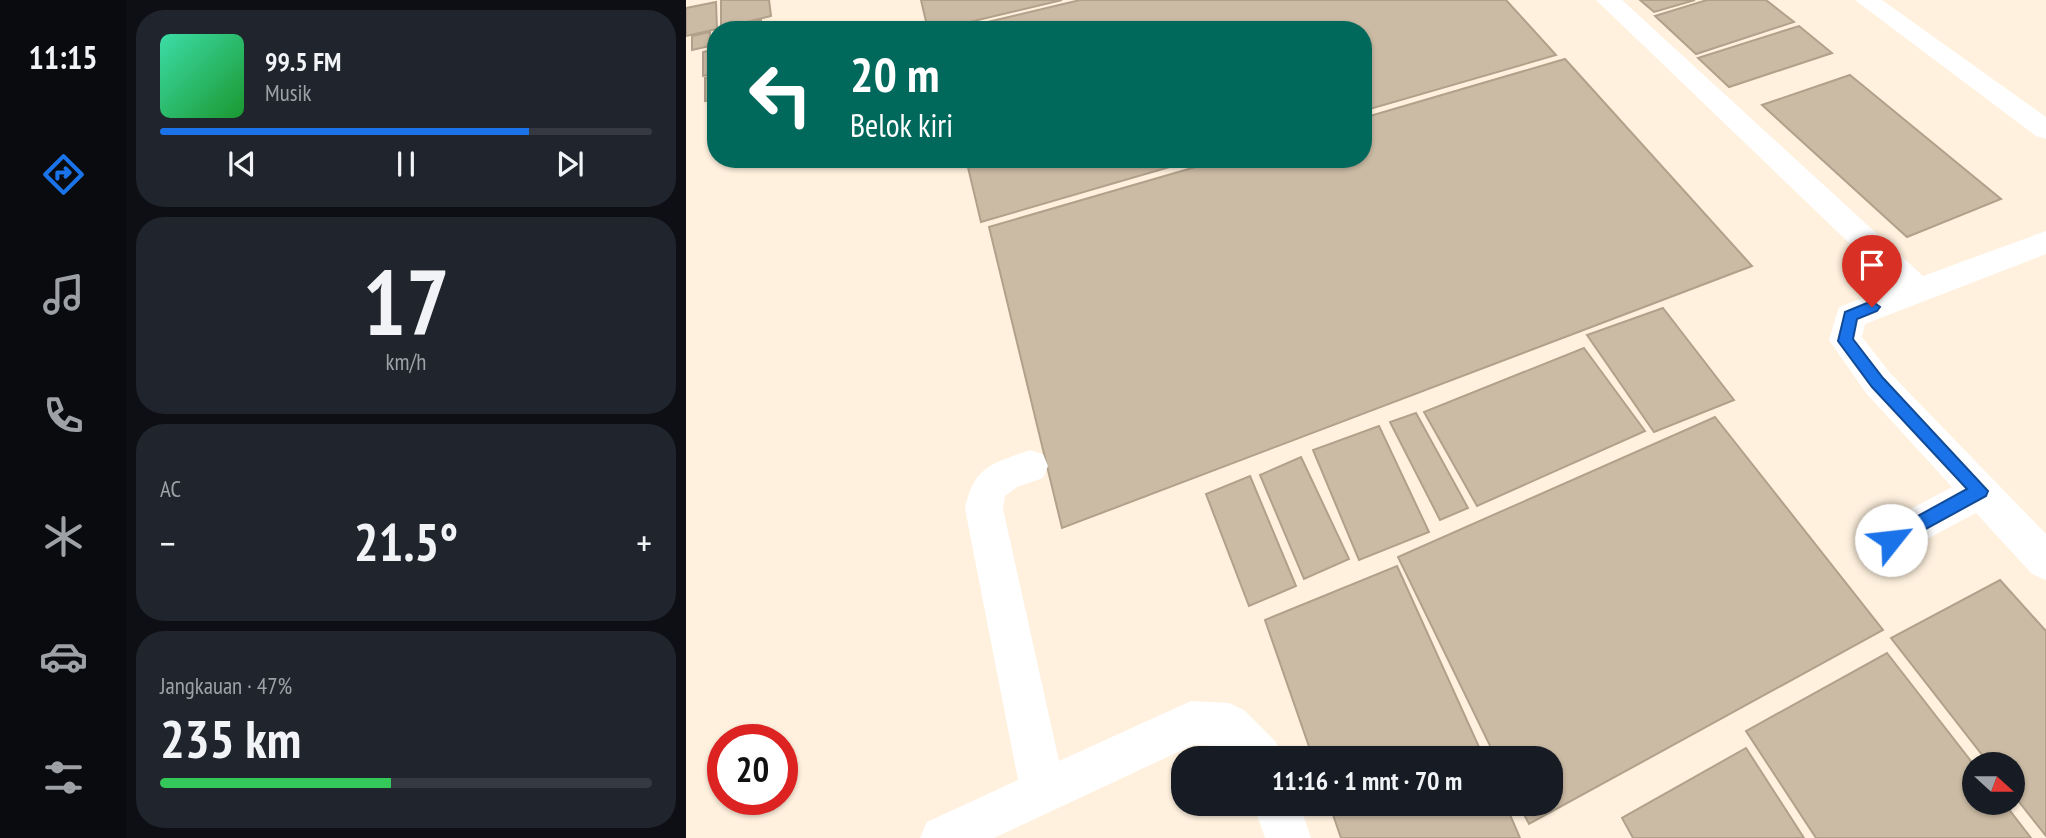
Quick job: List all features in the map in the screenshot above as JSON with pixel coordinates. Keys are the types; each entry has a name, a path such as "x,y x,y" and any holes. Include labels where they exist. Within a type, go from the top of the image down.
{"lane":[{"path":"1608,0 1917,289"},
{"path":"1867,0 2046,130"},
{"path":"2046,242 1850,316 1845,341 1878,383 2046,561"},
{"path":"1030,466 998,479 986,491 984,509 1043,793"},
{"path":"1891,540 1980,491"},
{"path":"943,838 1191,723 1229,725 1249,746"},
{"path":"1280,816 1288,838"}],"building":[{"path":"721,0 769,0 771,16 750,21 721,21"},
{"path":"921,0 1062,0 974,21 926,21"},
{"path":"1080,0 1506,0 1556,55 1372,108 1372,21 992,21"},
{"path":"1640,0 1695,0 1654,12"},
{"path":"1707,0 1766,0 1794,22 1696,54 1655,16"},
{"path":"716,2 717,21 707,21 707,31 686,36 686,8"},
{"path":"1799,26 1832,53 1729,87 1698,58"},
{"path":"707,33 707,47 692,50 692,36"},
{"path":"707,51 707,75 703,76 703,52"},
{"path":"1565,59 1752,266 1062,528 989,227 1192,168 1372,168 1372,115"},
{"path":"1850,75 2001,199 1907,237 1762,105"},
{"path":"705,78 707,78 705,101"},
{"path":"968,168 1166,168 981,222"},
{"path":"1663,308 1734,400 1654,432 1587,335"},
{"path":"1584,348 1645,431 1477,506 1424,412"},
{"path":"1416,413 1468,508 1440,520 1390,422"},
{"path":"1715,417 1883,630 1563,805 1563,746 1490,746 1398,557"},
{"path":"1379,426 1429,532 1359,560 1313,450"},
{"path":"1301,457 1349,559 1304,579 1260,475"},
{"path":"1250,476 1296,586 1249,606 1206,494"},
{"path":"1397,566 1479,746 1309,746 1265,620"},
{"path":"2000,580 2046,631 2046,836 2025,809 2025,752 1980,752 1891,638"},
{"path":"1887,653 1964,752 1962,816 2014,816 2031,838 1816,838 1746,731"},
{"path":"1746,748 1804,838 1633,838 1622,818"},
{"path":"1333,816 1511,816 1520,838 1341,838"},
{"path":"1525,816 1544,816 1529,824"}],"route":[{"path":"1872,307 1850,316 1845,341 1878,383 1980,491 1891,540"}]}
